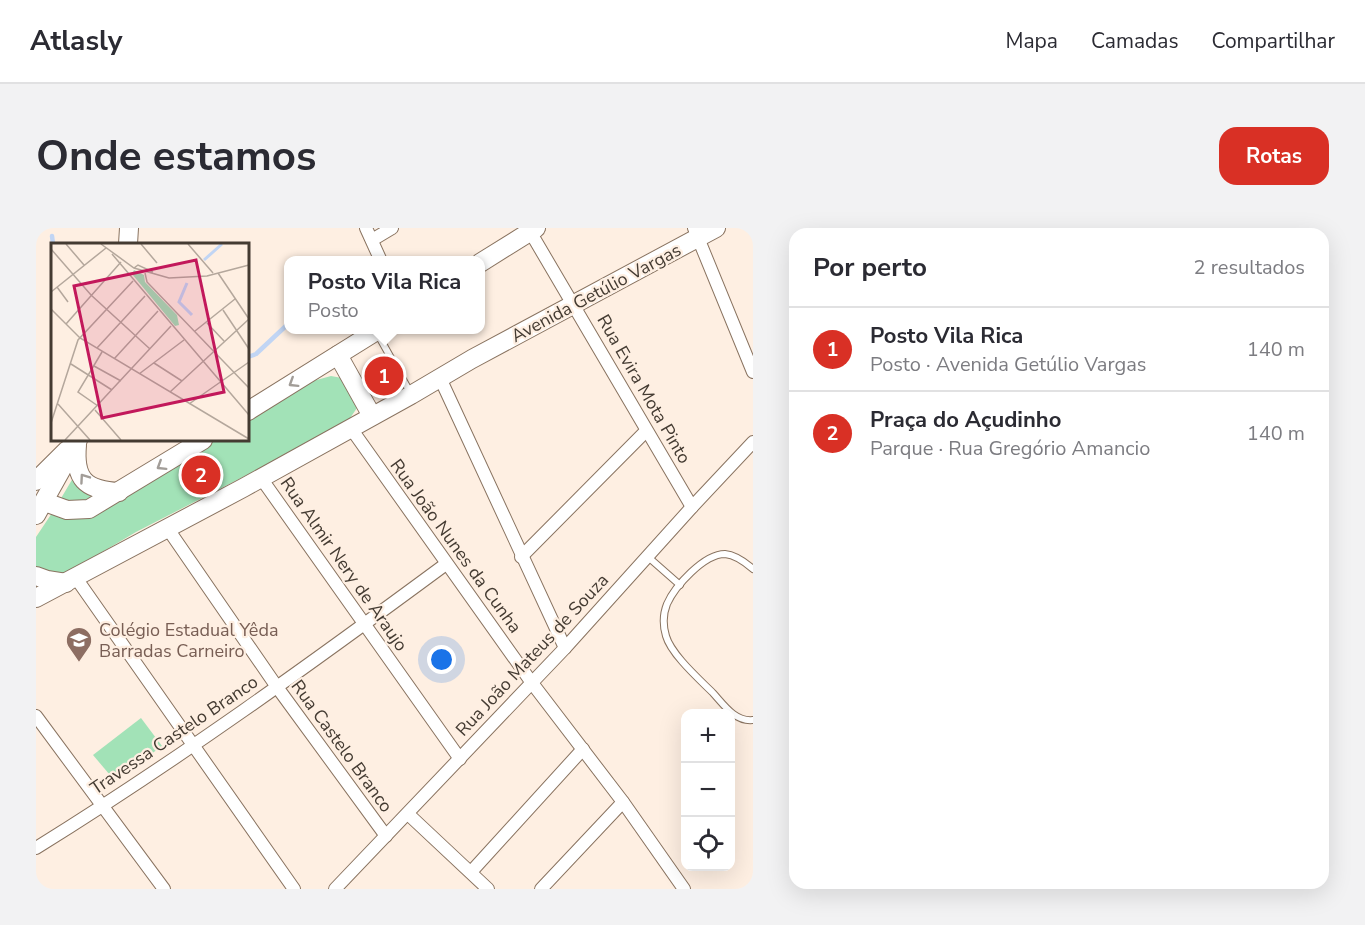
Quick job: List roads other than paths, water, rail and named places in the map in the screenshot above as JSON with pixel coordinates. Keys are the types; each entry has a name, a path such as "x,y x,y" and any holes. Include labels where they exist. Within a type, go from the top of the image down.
{"main road":[{"path":"128,243 129,228"},
{"name":"Avenida Getúlio Vargas","path":"36,598 261,478 574,304 696,233 716,228"},
{"path":"485,260 531,229"},
{"path":"249,410 371,334"},
{"path":"338,355 372,416"},
{"path":"77,441 39,499 67,510 79,511 97,505 201,441"},
{"path":"78,441 77,462 83,480 98,490 119,492"},
{"path":"36,576 47,580 71,580"}],"street":[{"path":"366,228 379,256"},
{"path":"372,240 392,228"},
{"name":"Rua Evira Mota Pinto","path":"531,229 692,507"},
{"path":"696,233 753,372"},
{"path":"440,378 566,648"},
{"name":"Rua João Nunes da Cunha","path":"350,427 532,683 623,802 684,889"},
{"path":"522,557 646,431"},
{"name":"Rua João Mateus de Souza","path":"335,889 566,648 647,556 753,442"},
{"name":"Rua Almir Nery de Araujo","path":"261,478 460,759"},
{"name":"Rua Castelo Branco","path":"168,529 277,687 386,836"},
{"name":"Travessa Castelo Branco","path":"36,848 193,746 446,564"},
{"path":"71,580 294,889"},
{"path":"36,716 164,889"},
{"path":"471,872 583,749"},
{"path":"541,889 623,802"},
{"path":"408,814 488,889"}],"lane":[{"path":"379,334 411,395"},
{"path":"753,569 740,559 724,554 707,560 690,573 680,585 667,605 664,624 669,645 734,715 744,720 753,720"},
{"path":"647,556 680,585"}],"waterway":[{"path":"52,236 53,243"},
{"path":"249,357 256,354 284,328"}],"place":[{"name":"Posto Vila Rica","path":"384,376"},
{"name":"Praça do Açudinho","path":"201,475"},
{"name":"Colégio Estadual Yêda Barradas Carneiro","path":"79,663"}]}
